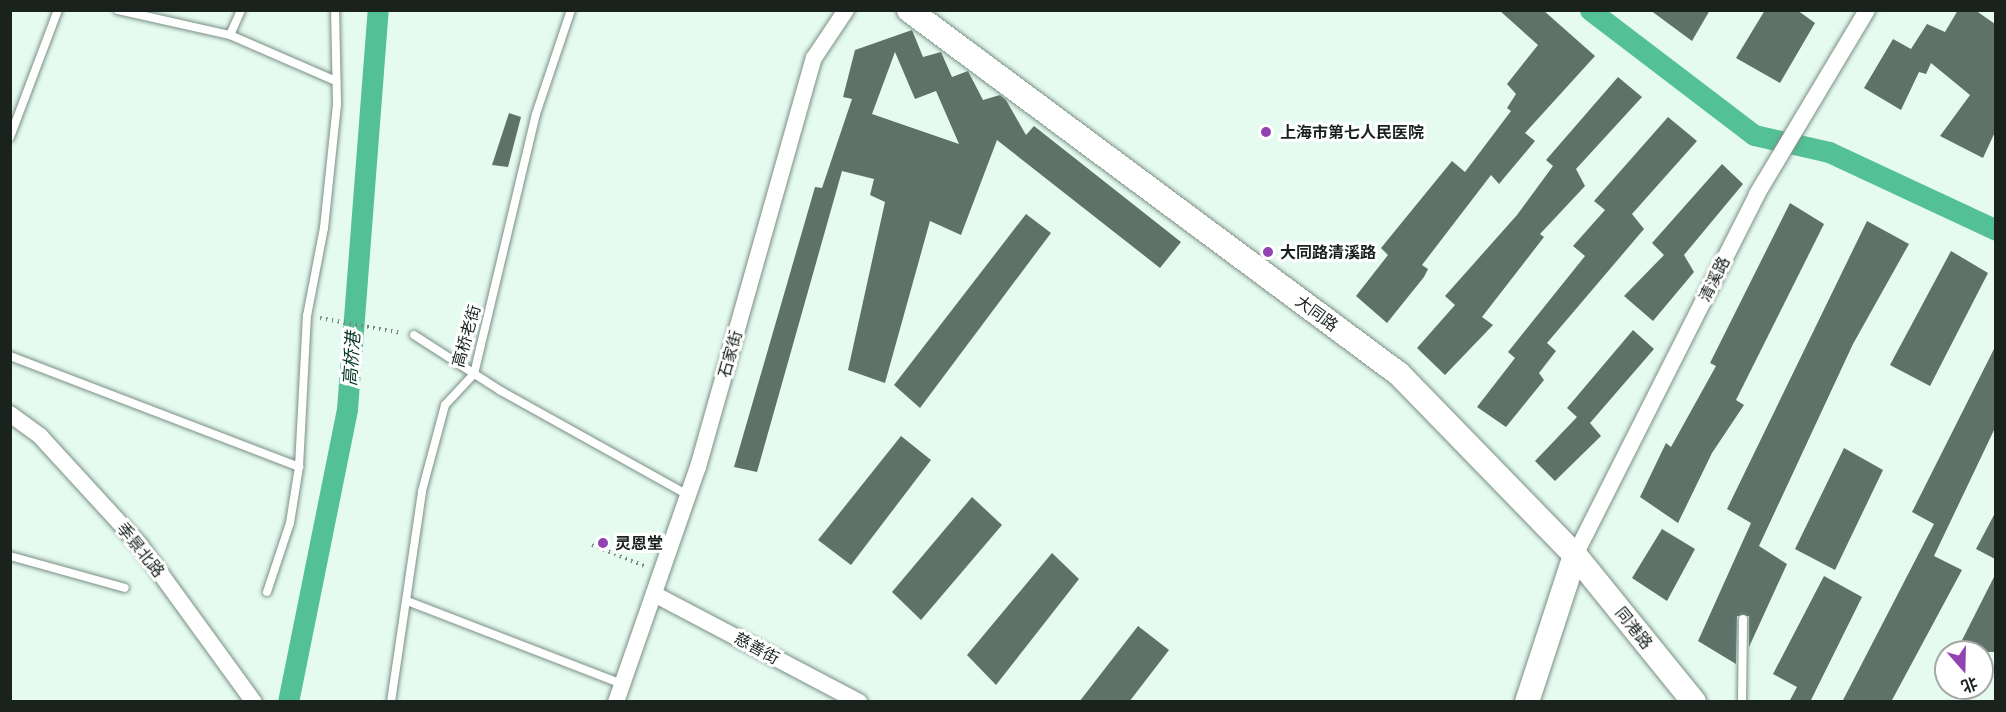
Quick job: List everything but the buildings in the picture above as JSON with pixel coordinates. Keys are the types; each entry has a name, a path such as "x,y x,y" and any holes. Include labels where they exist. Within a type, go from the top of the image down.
{"street":[{"name":"石家街","path":"616,702 688,495 814,58 846,10"},
{"name":"大同路","path":"909,10 1400,374 1575,555"},
{"name":"清溪路","path":"1575,555 1757,194 1867,10"},
{"name":"季景北路","path":"10,414 40,436 139,544 254,702"},
{"path":"1527,702 1575,555"},
{"name":"同港路","path":"1575,555 1694,702"},
{"name":"慈善街","path":"654,594 859,702"}],"lane":[{"path":"10,137 58,10"},
{"path":"118,10 230,35 336,81"},
{"path":"230,35 241,10"},
{"path":"267,592 290,523 298,467 307,316 324,228 336,81 336,10"},
{"name":"高桥老街","path":"391,702 422,491 445,405 474,374 536,114 571,10"},
{"path":"414,335 474,374 688,495"},
{"path":"10,356 298,467"},
{"path":"10,556 125,588"},
{"path":"407,601 622,684"},
{"path":"1742,702 1743,619"}],"path":[{"path":"307,316 414,335"},
{"path":"592,545 661,573"}],"waterway":[{"name":"高桥港","path":"288,702 347,409 378,10"},
{"path":"1590,10 1754,135 1829,152 1996,230"}],"place":[{"name":"上海市第七人民医院","path":"1266,132"},
{"name":"大同路清溪路","path":"1268,252"},
{"name":"灵恩堂","path":"603,543"}]}
